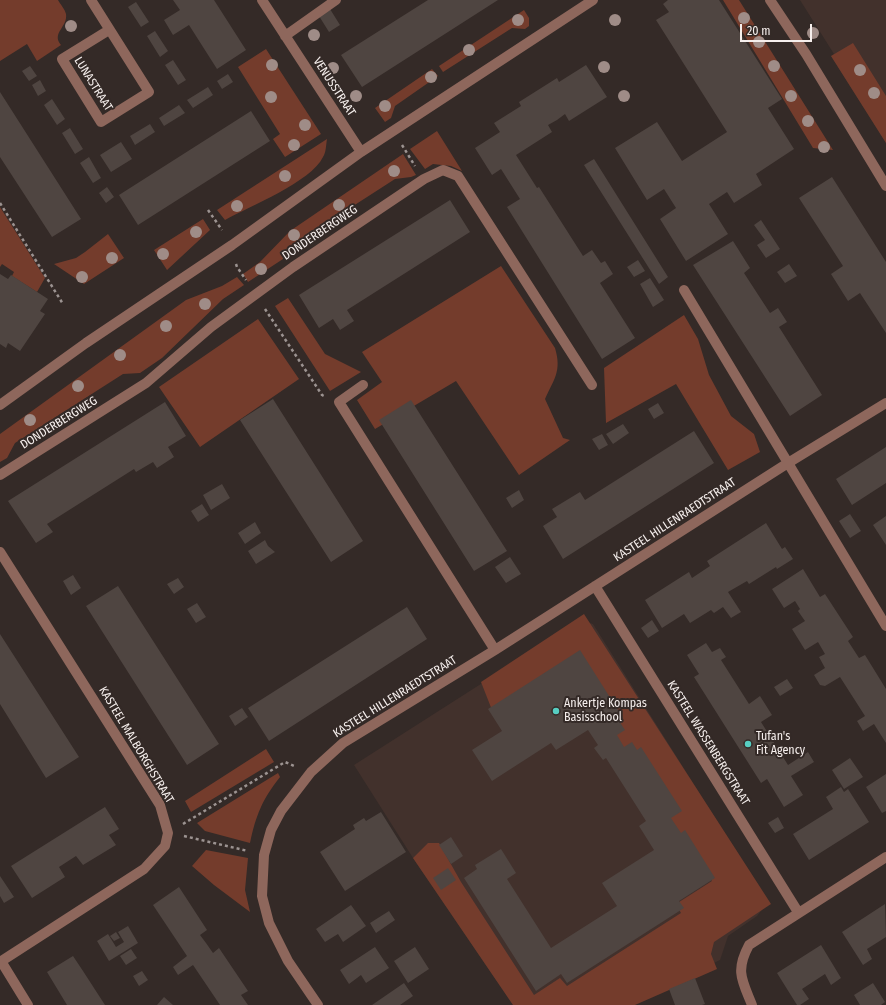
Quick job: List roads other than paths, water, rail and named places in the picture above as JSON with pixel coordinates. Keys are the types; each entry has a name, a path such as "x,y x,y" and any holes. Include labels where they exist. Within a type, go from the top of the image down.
{"street":[{"name":"LUNASTRAAT","path":"90,0 109,30 148,92 102,122 62,59 109,30"},
{"name":"VENUSSTRAAT","path":"262,0 361,152"},
{"path":"285,36 336,0"},
{"path":"0,405 86,343 232,245 361,152 593,0"},
{"path":"770,0 806,54 886,186"},
{"name":"DONDERBERGWEG","path":"0,475 146,384 211,327 293,267 424,179 443,170 458,176 592,385"},
{"path":"684,290 886,626"},
{"path":"363,385 339,402 494,650"},
{"name":"KASTEEL HILLENRAEDTSTRAAT","path":"318,1005 288,961 269,923 262,896 264,855 271,830 281,811 311,772 343,743 494,650 788,463 886,403"},
{"name":"KASTEEL MALBORGHSTRAAT","path":"0,552 160,805 168,832 165,846 144,869 0,961"},
{"name":"KASTEEL WASSENBERGSTRAAT","path":"595,586 798,912"},
{"path":"752,1005 741,976 742,958 749,945 798,912 886,857"},
{"path":"0,961 28,1005"}],"place":[{"name":"Ankertje Kompas Basisschool","path":"556,711"},
{"name":"Tufan's Fit Agency","path":"748,744"}]}
